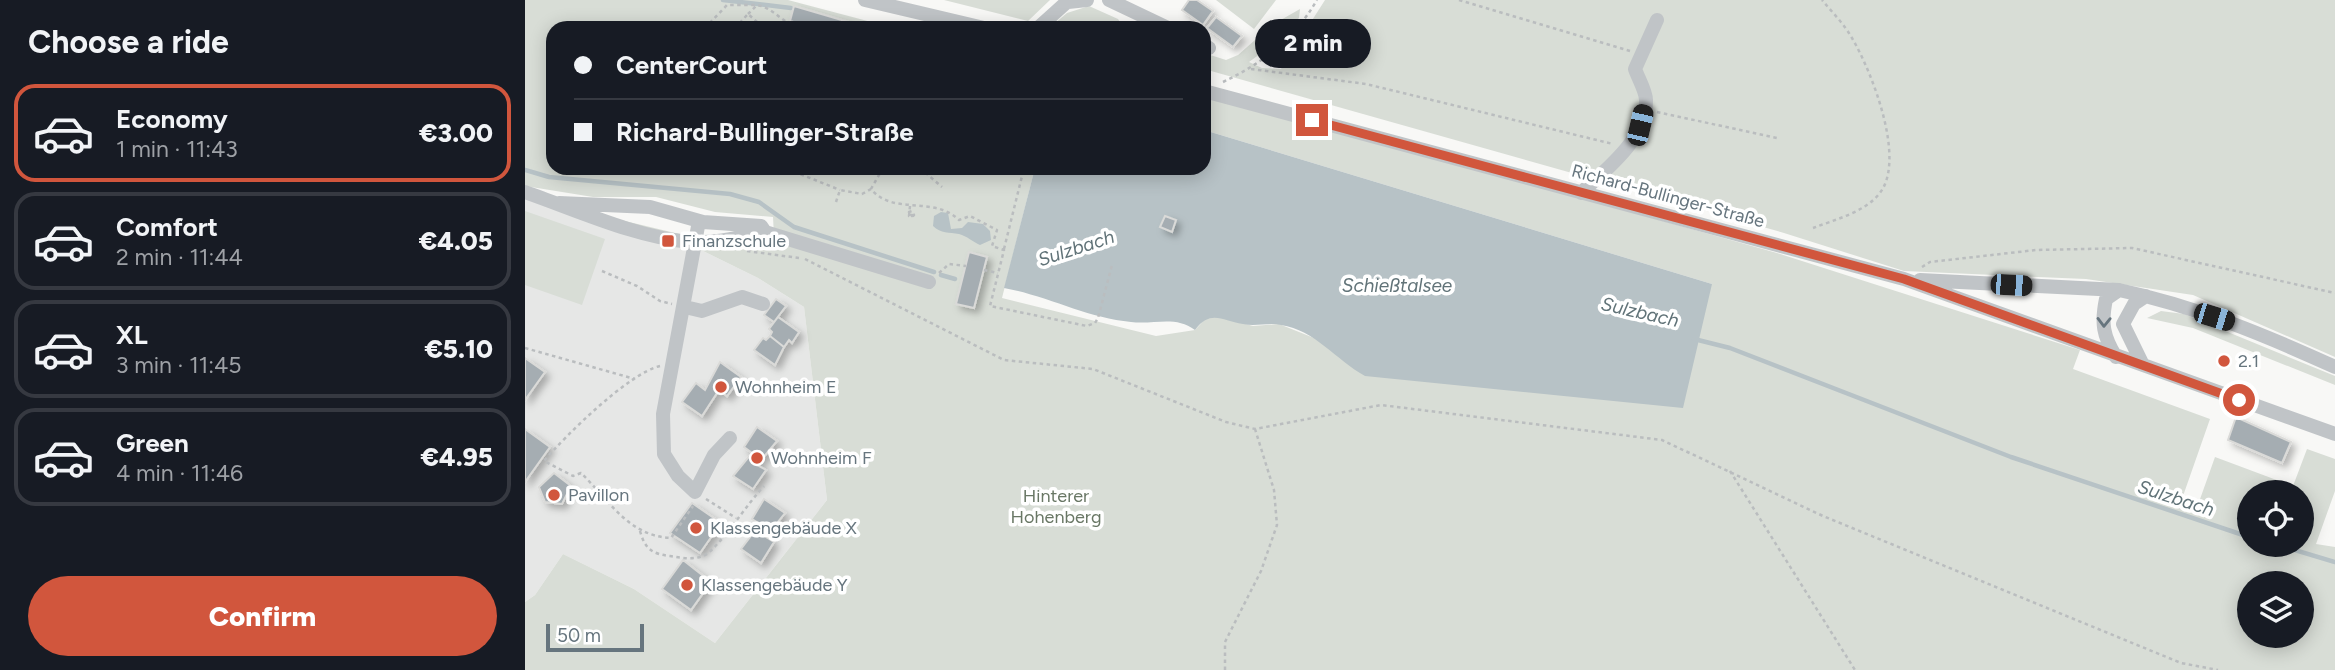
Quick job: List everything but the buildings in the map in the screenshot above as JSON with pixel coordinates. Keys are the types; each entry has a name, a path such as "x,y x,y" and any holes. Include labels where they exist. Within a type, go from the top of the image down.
{"street":[{"path":"865,0 954,21"},
{"path":"1046,21 1068,1 1087,0"},
{"path":"1109,0 1153,21"},
{"path":"1581,192 1626,147 1640,125 1646,100 1635,69 1657,20"},
{"name":"Richard-Bullinger-Straße","path":"1211,93 1904,279 2335,434"},
{"path":"525,192 635,229 696,242 765,232 929,282"},
{"path":"559,203 650,206 699,221 761,226 765,232"},
{"path":"699,221 663,414 664,454 678,476 695,492 714,456 730,438"},
{"path":"1904,279 2119,290 2245,326 2335,367"},
{"path":"2116,357 2104,338 2102,317 2106,299 2119,290"},
{"path":"2143,365 2123,324 2134,303 2146,296"},
{"path":"685,307 702,311 742,297 763,304"}],"path":[{"path":"1211,88 1251,69 1277,50 1305,20 1317,0"},
{"path":"1459,0 1642,54"},
{"path":"1813,228 1854,212 1878,196 1889,180 1891,159 1878,99 1852,37 1822,0"},
{"path":"712,21 727,5 768,7 782,21"},
{"path":"742,21 757,5"},
{"path":"748,14 756,21"},
{"path":"1251,69 1366,84 1626,147"},
{"path":"1644,109 1777,138"},
{"path":"802,175 840,190 862,194 871,189 879,175"},
{"path":"928,175 942,187"},
{"path":"1023,175 990,306 1087,326 1095,323 1098,318 1112,265"},
{"path":"871,189 878,198 910,206 935,206 953,212 960,220 971,215 993,225 997,230 992,246 1003,250"},
{"path":"836,202 840,190"},
{"path":"910,206 908,215 909,216 913,216 912,211 909,212 909,214 912,216 911,214"},
{"path":"740,248 805,259 1005,360 1093,369 1226,422 1255,429 1381,405 1662,440 1729,469 1823,516 2181,663 2218,670"},
{"path":"1904,279 1930,262 2036,250 2132,248 2335,293"},
{"path":"929,282 949,264 965,266"},
{"path":"984,270 998,274"},
{"path":"602,271 637,286 660,301 685,307"},
{"path":"525,348 552,353 635,379"},
{"path":"673,364 655,367 635,379 566,436 544,461 573,477 581,473 616,514 655,537 671,538 694,503 695,492 736,518"},
{"path":"1226,670 1225,642 1261,571 1277,525 1274,490 1255,429"},
{"path":"1729,469 1855,670"},
{"path":"640,530 644,544 654,555 690,558 705,556 722,540 736,518 764,486"}],"shaded area":[{"path":"525,197 701,250 758,278 804,307 827,500 715,643 634,589 563,554 535,595 525,602"}],"green space":[{"name":"Hinterer Hohenberg","path":"525,0 788,0 868,21 546,21 546,175 1033,175 1002,298 1156,336 1195,330 1207,317 1217,316 1253,326 1279,324 1314,338 1712,284 1211,132 1211,95 1777,253 2080,350 2073,369 2210,419 2183,496 2199,502 2215,457 2277,480 2237,480 2237,557 2314,557 2314,480 2295,480 2307,449 2335,459 2335,491 2316,544 2335,547 2335,670 525,670 525,602 535,595 563,554 634,589 715,643 827,500 804,307 758,278 701,250 525,197 696,238 774,236 773,217 715,212 656,197 593,197 525,186","holes":["970,252 987,257 974,308 957,304"]},
{"path":"944,0 1050,0 1028,21"},
{"path":"1216,0 1276,0 1254,29"},
{"path":"1325,0 2335,0 2335,357 2193,295 2086,279 1904,271 1784,233 1211,71 1211,55 1226,60 1238,55 1272,25 1300,9 1299,18 1275,43 1249,62 1262,68 1281,69"},
{"path":"1089,6 1119,21 1058,21 1067,13"},
{"path":"525,211 605,239 582,305 525,285"},
{"path":"2161,311 2184,314 2335,376 2335,385 2193,328 2147,318"}],"water":[{"name":"Schießtalsee","path":"1211,132 1712,284 1683,408 1365,376 1315,339 1281,325 1248,325 1212,318 1195,330 1172,322 1140,323 1115,320 1004,288 1033,175 1211,175"},
{"path":"941,212 948,213 951,229 962,228 968,222 983,224 990,231 991,240 980,245 962,235 939,230 933,226 934,216"}],"waterway":[{"path":"723,0 791,8"},
{"name":"Sulzbach","path":"525,170 549,177 730,194 759,202 794,227 934,272"},
{"name":"Sulzbach","path":"941,275 955,279"},
{"name":"Sulzbach","path":"1694,339 1730,348 2011,457 2237,533"},
{"name":"Sulzbach","path":"2314,556 2335,562"}],"place":[{"name":"Finanzschule","path":"668,241"},
{"name":"2.1","path":"2224,361"},
{"name":"Wohnheim E","path":"721,387"},
{"name":"Wohnheim F","path":"757,458"},
{"name":"Pavillon","path":"554,495"},
{"name":"Klassengebäude X","path":"696,528"},
{"name":"Klassengebäude Y","path":"687,585"}],"route":[{"path":"1312,120 1904,279 2239,400"}]}
